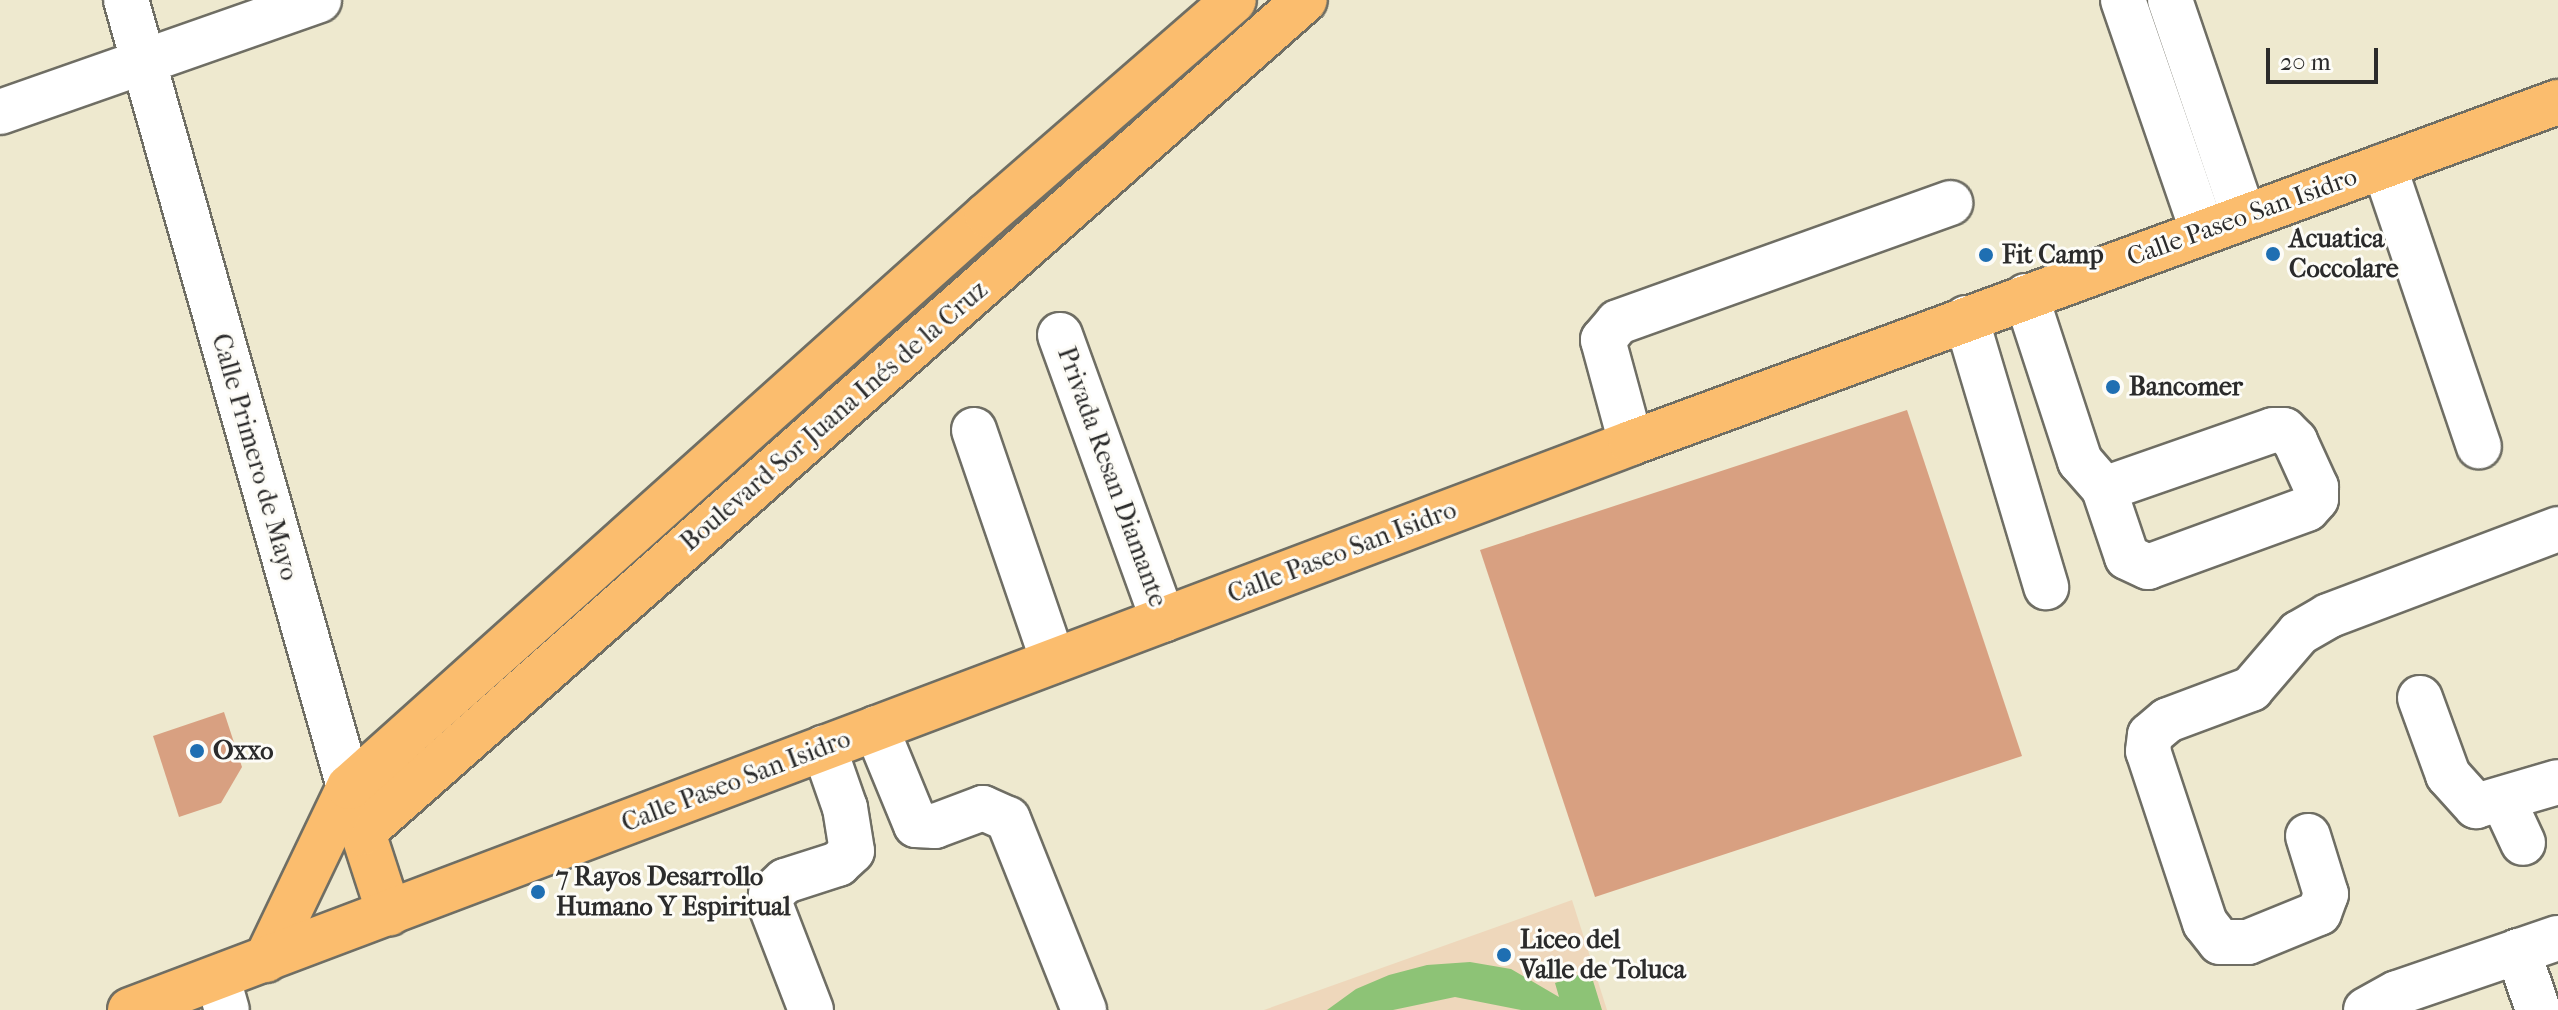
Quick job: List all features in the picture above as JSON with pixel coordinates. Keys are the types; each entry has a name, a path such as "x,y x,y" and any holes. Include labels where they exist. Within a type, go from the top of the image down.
{"main road":[{"name":"Boulevard Sor Juana Inés de la Cruz","path":"349,787 987,215 1234,0"},
{"name":"Boulevard Sor Juana Inés de la Cruz","path":"362,833 1305,0"},
{"name":"Calle Paseo San Isidro","path":"130,1010 222,994 266,960 389,913 1631,443 2558,102"},
{"name":"Calle Primero de Mayo","path":"349,787 389,913"},
{"path":"266,960 349,787"}],"street":[{"name":"Calle Primero de Mayo","path":"126,0 349,787"},
{"path":"2123,0 2203,232"},
{"path":"2170,0 2244,217"},
{"path":"0,112 298,4"},
{"path":"2384,166 2479,446"},
{"path":"1631,443 1603,340 1618,322 1950,203"},
{"path":"2026,296 2080,461 2104,489"},
{"path":"1966,318 2046,587"},
{"name":"Privada Resan Diamante","path":"1060,335 1163,620"},
{"path":"974,430 1053,661"},
{"path":"2308,836 2326,894 2319,913 2248,942 2220,942 2205,923 2148,751 2150,735 2168,720 2251,689 2264,680 2299,633 2328,616 2558,529"},
{"path":"2420,698 2448,775 2476,806 2504,802 2558,782"},
{"path":"876,728 916,825 935,826 983,808 994,810 1008,819 1084,1010"},
{"path":"811,1010 770,904 777,887 838,864 852,851 824,748"},
{"path":"2504,802 2523,843"},
{"path":"2366,1010 2397,993 2538,944 2538,1010"}],"shaded area":[{"name":"Liceo del Valle de Toluca","path":"1572,900 1607,1010 1264,1010"}],"green space":[{"path":"1470,962 1511,969 1559,997 1555,983 1590,971 1602,1010 1521,1010 1455,997 1393,1010 1327,1010 1356,989 1389,975 1427,965"}],"building":[{"path":"1907,410 2022,756 1595,897 1480,550"},
{"name":"Oxxo","path":"224,712 242,767 221,803 179,817 153,736"}],"place":[{"name":"Acuatica Coccolare","path":"2273,254"},
{"name":"Fit Camp","path":"1986,255"},
{"name":"Bancomer","path":"2113,387"},
{"name":"Oxxo","path":"197,751"},
{"name":"7 Rayos Desarrollo Humano Y Espiritual","path":"538,892"},
{"name":"Liceo del Valle de Toluca","path":"1504,955"}]}
